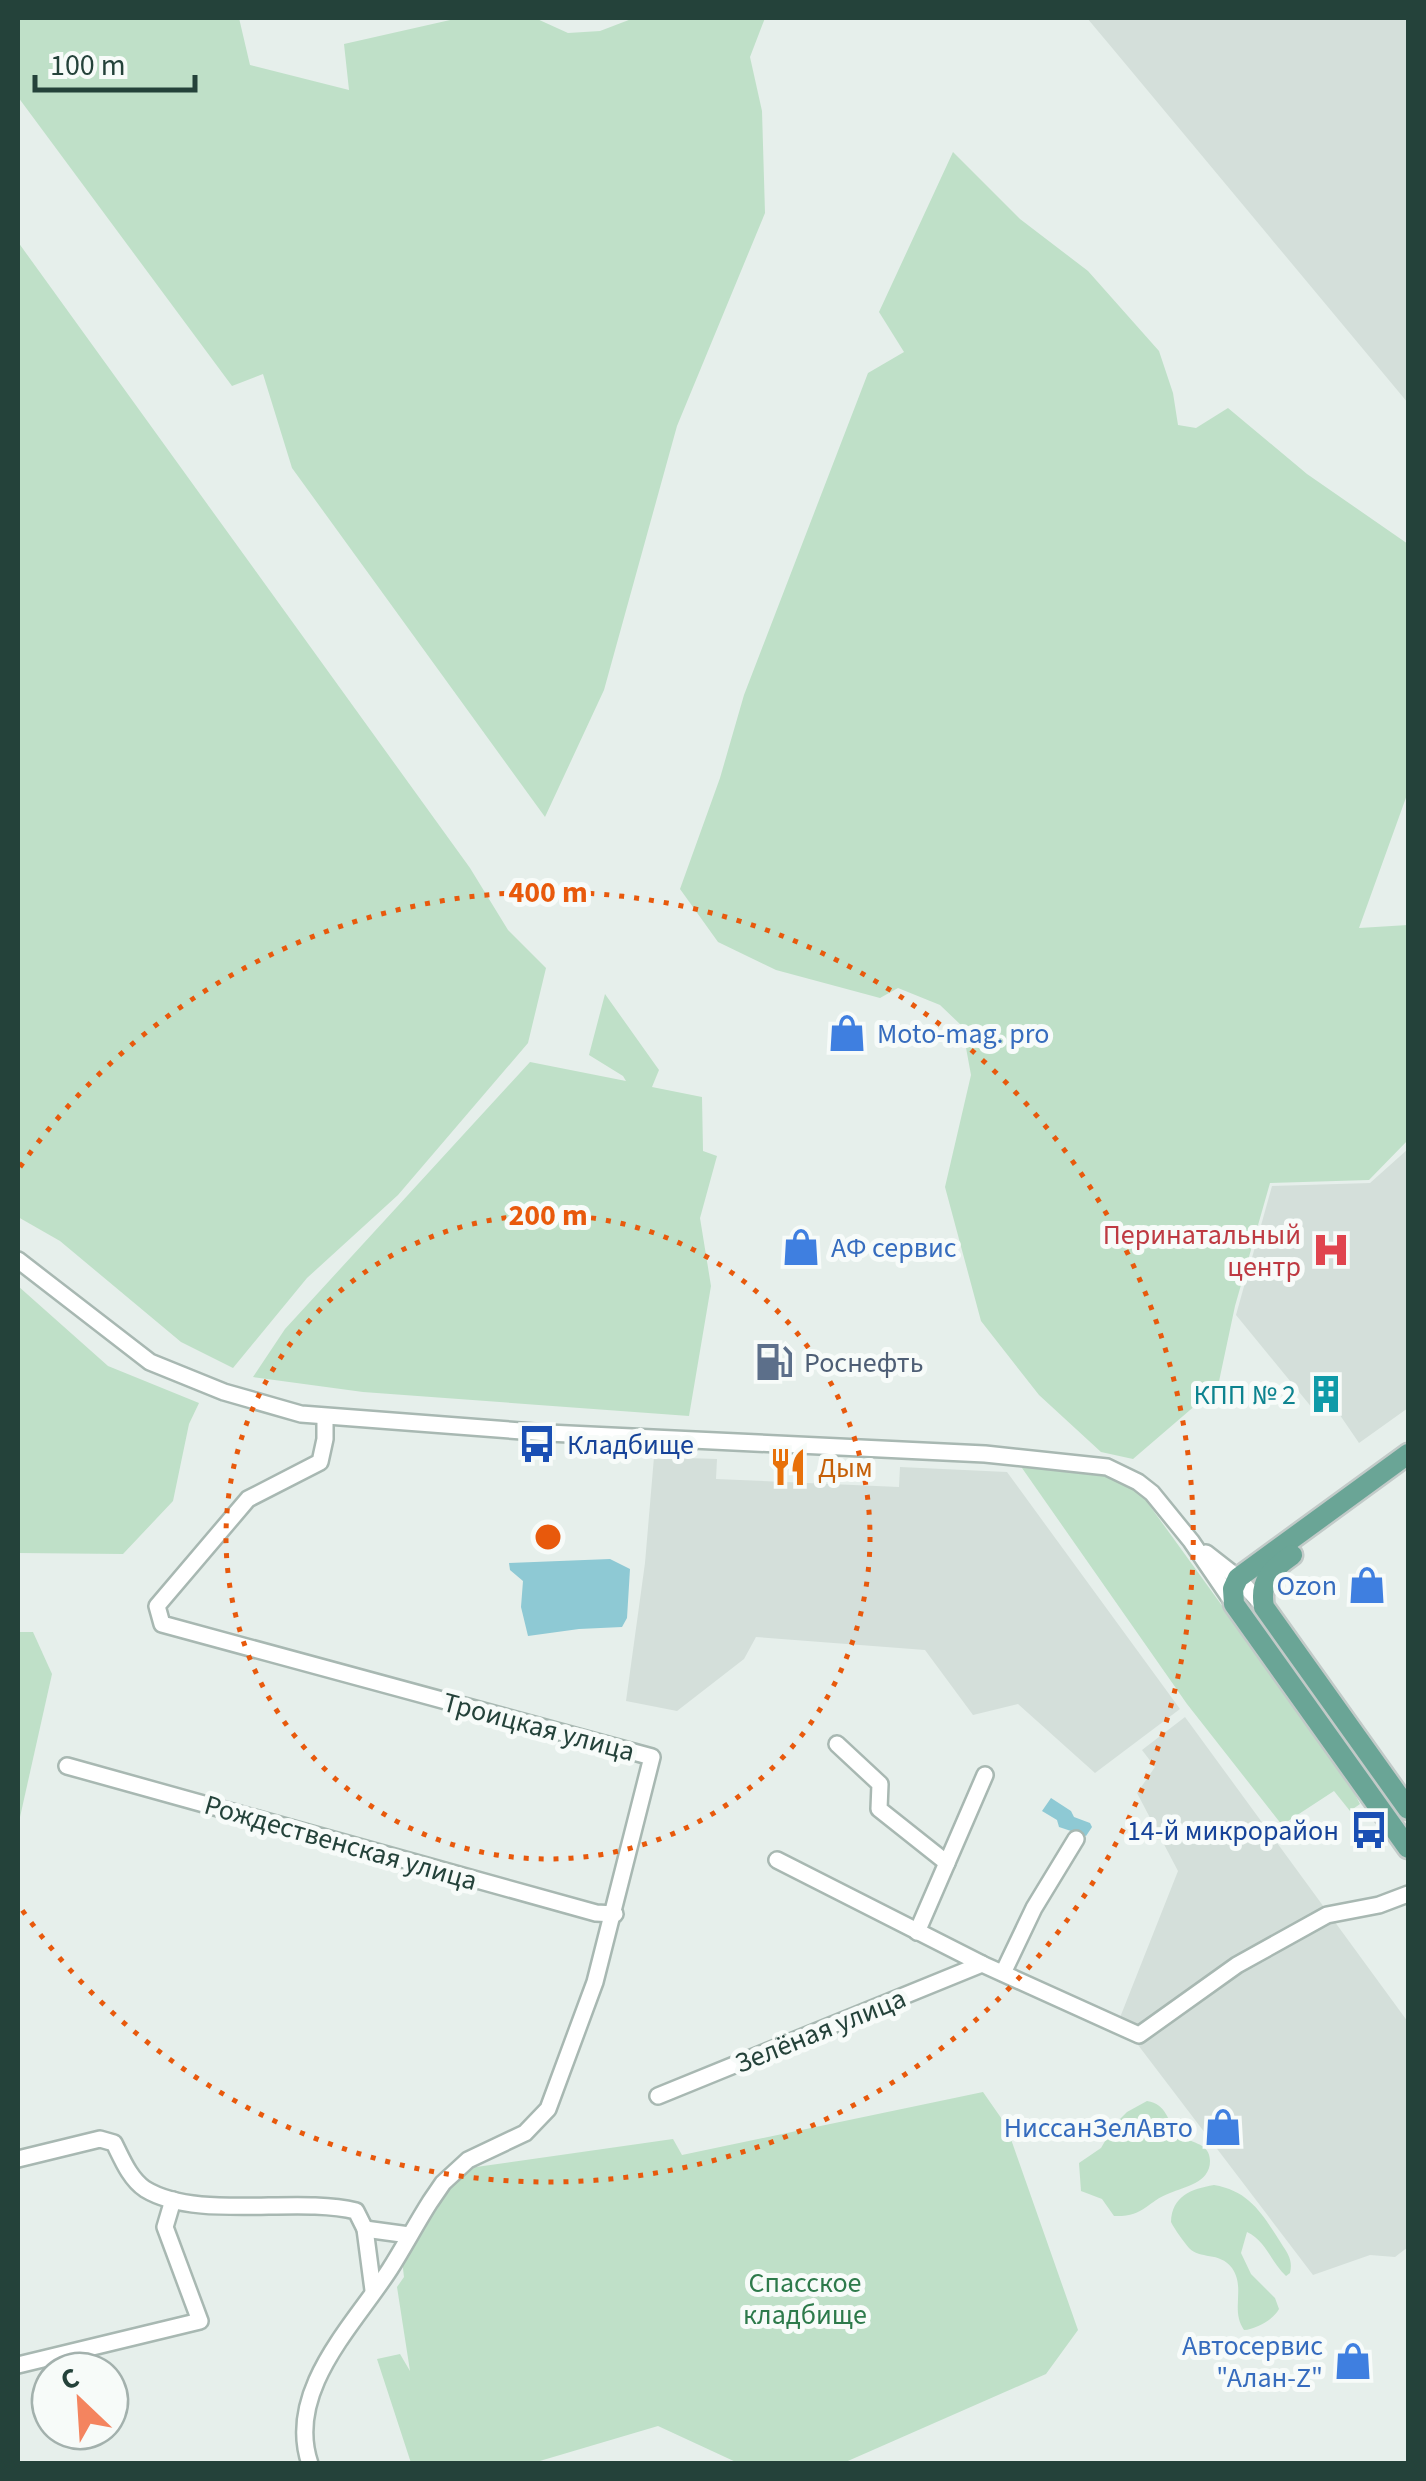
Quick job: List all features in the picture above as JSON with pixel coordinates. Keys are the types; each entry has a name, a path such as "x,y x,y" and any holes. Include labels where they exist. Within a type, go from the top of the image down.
{"main road":[{"path":"1408,1454 1269,1564 1262,1594 1264,1607 1408,1809"},
{"path":"1408,1469 1235,1589 1408,1848"}],"street":[{"path":"18,1260 150,1362 274,1408 481,1430 985,1454 1092,1464 1118,1471 1152,1493 1235,1589 1264,1607"},
{"name":"Троицкая улица","path":"310,2464 303,2419 314,2385 436,2192 468,2160 524,2134 548,2109 595,1982 652,1756 162,1624 157,1606 248,1498 320,1462 326,1439 325,1416"},
{"path":"1191,1541 1217,1562 1235,1589"},
{"path":"1217,1562 1269,1564"},
{"path":"836,1744 880,1784 879,1809 947,1862"},
{"name":"Рождественская улица","path":"67,1766 596,1914 615,1914"},
{"path":"917,1932 985,1775"},
{"path":"1002,1974 1034,1908 1076,1840"},
{"path":"776,1860 1002,1974 1139,2035 1237,1965 1327,1916 1379,1905 1408,1894"},
{"name":"Зелёная улица","path":"658,2096 982,1964"},
{"path":"18,2160 100,2139 114,2144 142,2188 173,2200 251,2207 338,2206 356,2211 364,2229 373,2290"},
{"path":"18,2365 200,2321 166,2227 173,2200"},
{"path":"364,2229 409,2235"}],"shaded area":[{"path":"1087,18 1408,18 1408,403 1108,43"},
{"name":"Перинатальный центр","path":"1408,1149 1408,1408 1359,1443 1329,1399 1313,1409 1236,1315 1272,1186 1370,1183"},
{"path":"654,1457 717,1459 716,1479 899,1487 900,1467 1007,1472 1180,1709 1095,1773 1018,1704 973,1715 925,1650 756,1637 744,1659 677,1711 626,1701 645,1563"},
{"path":"1185,1717 1408,2022 1408,2247 1395,2257 1370,2255 1313,2275 1119,2020 1178,1871 1137,1793 1155,1767 1142,1750"}],"green space":[{"path":"18,18 239,18 250,65 349,90 344,44 459,18 535,18 568,33 600,31 634,18 765,18 750,57 762,111 765,213 677,426 604,690 545,817 292,468 263,374 232,386 18,97"},
{"path":"953,152 1020,219 1088,271 1159,351 1173,393 1178,425 1196,428 1228,408 1307,474 1408,544 1408,792 1359,928 1408,925 1408,1140 1369,1180 1270,1183 1235,1306 1218,1386 1133,1459 1101,1452 1039,1395 981,1321 945,1187 971,1075 962,1026 940,1005 898,988 880,998 776,970 718,942 680,889 720,778 744,695 868,373 904,352 879,312"},
{"path":"18,242 470,868 508,930 546,968 528,1043 398,1195 307,1278 233,1368 181,1342 60,1241 18,1217"},
{"path":"605,994 659,1070 652,1087 702,1097 703,1151 717,1156 700,1218 711,1286 689,1416 363,1392 253,1377 285,1329 530,1062 626,1081 589,1055"},
{"path":"18,1286 108,1366 199,1403 189,1424 173,1501 123,1554 18,1553"},
{"path":"1036,1465 1101,1472 1142,1495 1346,1777 1360,1804 1350,1811 1334,1791 1282,1825 1187,1704 1022,1468"},
{"path":"18,1632 33,1632 52,1674 18,1826"},
{"name":"Спасское кладбище","path":"983,2092 1006,2125 1078,2330 1046,2374 841,2464 738,2463 658,2426 533,2463 411,2463 377,2359 400,2354 410,2371 397,2287 404,2277 402,2260 430,2206 469,2168 673,2139 682,2155"},
{"path":"1147,2101 1162,2109 1182,2137 1206,2150 1209,2168 1195,2183 1139,2212 1114,2216 1102,2199 1081,2191 1079,2163 1101,2148 1127,2112"},
{"path":"1214,2185 1237,2193 1254,2206 1290,2261 1290,2273 1286,2276 1259,2241 1247,2232 1241,2253 1251,2274 1275,2298 1279,2309 1259,2326 1249,2329 1244,2330 1238,2315 1238,2283 1232,2268 1221,2259 1193,2252 1171,2222 1175,2206 1184,2195"}],"water":[{"path":"610,1559 630,1569 627,1618 622,1627 528,1636 521,1607 523,1581 510,1570 509,1563"},
{"path":"1051,1798 1074,1817 1090,1823 1092,1827 1086,1836 1059,1827 1057,1820 1042,1811"}],"place":[{"name":"Moto-mag. pro","path":"847,1033"},
{"name":"АФ сервис","path":"801,1247"},
{"name":"Перинатальный центр","path":"1331,1250"},
{"name":"Роснефть","path":"774,1362"},
{"name":"КПП № 2","path":"1326,1394"},
{"name":"Кладбище","path":"537,1444"},
{"name":"Дым","path":"788,1467"},
{"name":"Ozon","path":"1367,1585"},
{"name":"14-й микрорайон","path":"1369,1830"},
{"name":"НиссанЗелАвто","path":"1223,2127"},
{"name":"Автосервис \"Алан-Z\"","path":"1353,2361"}]}
